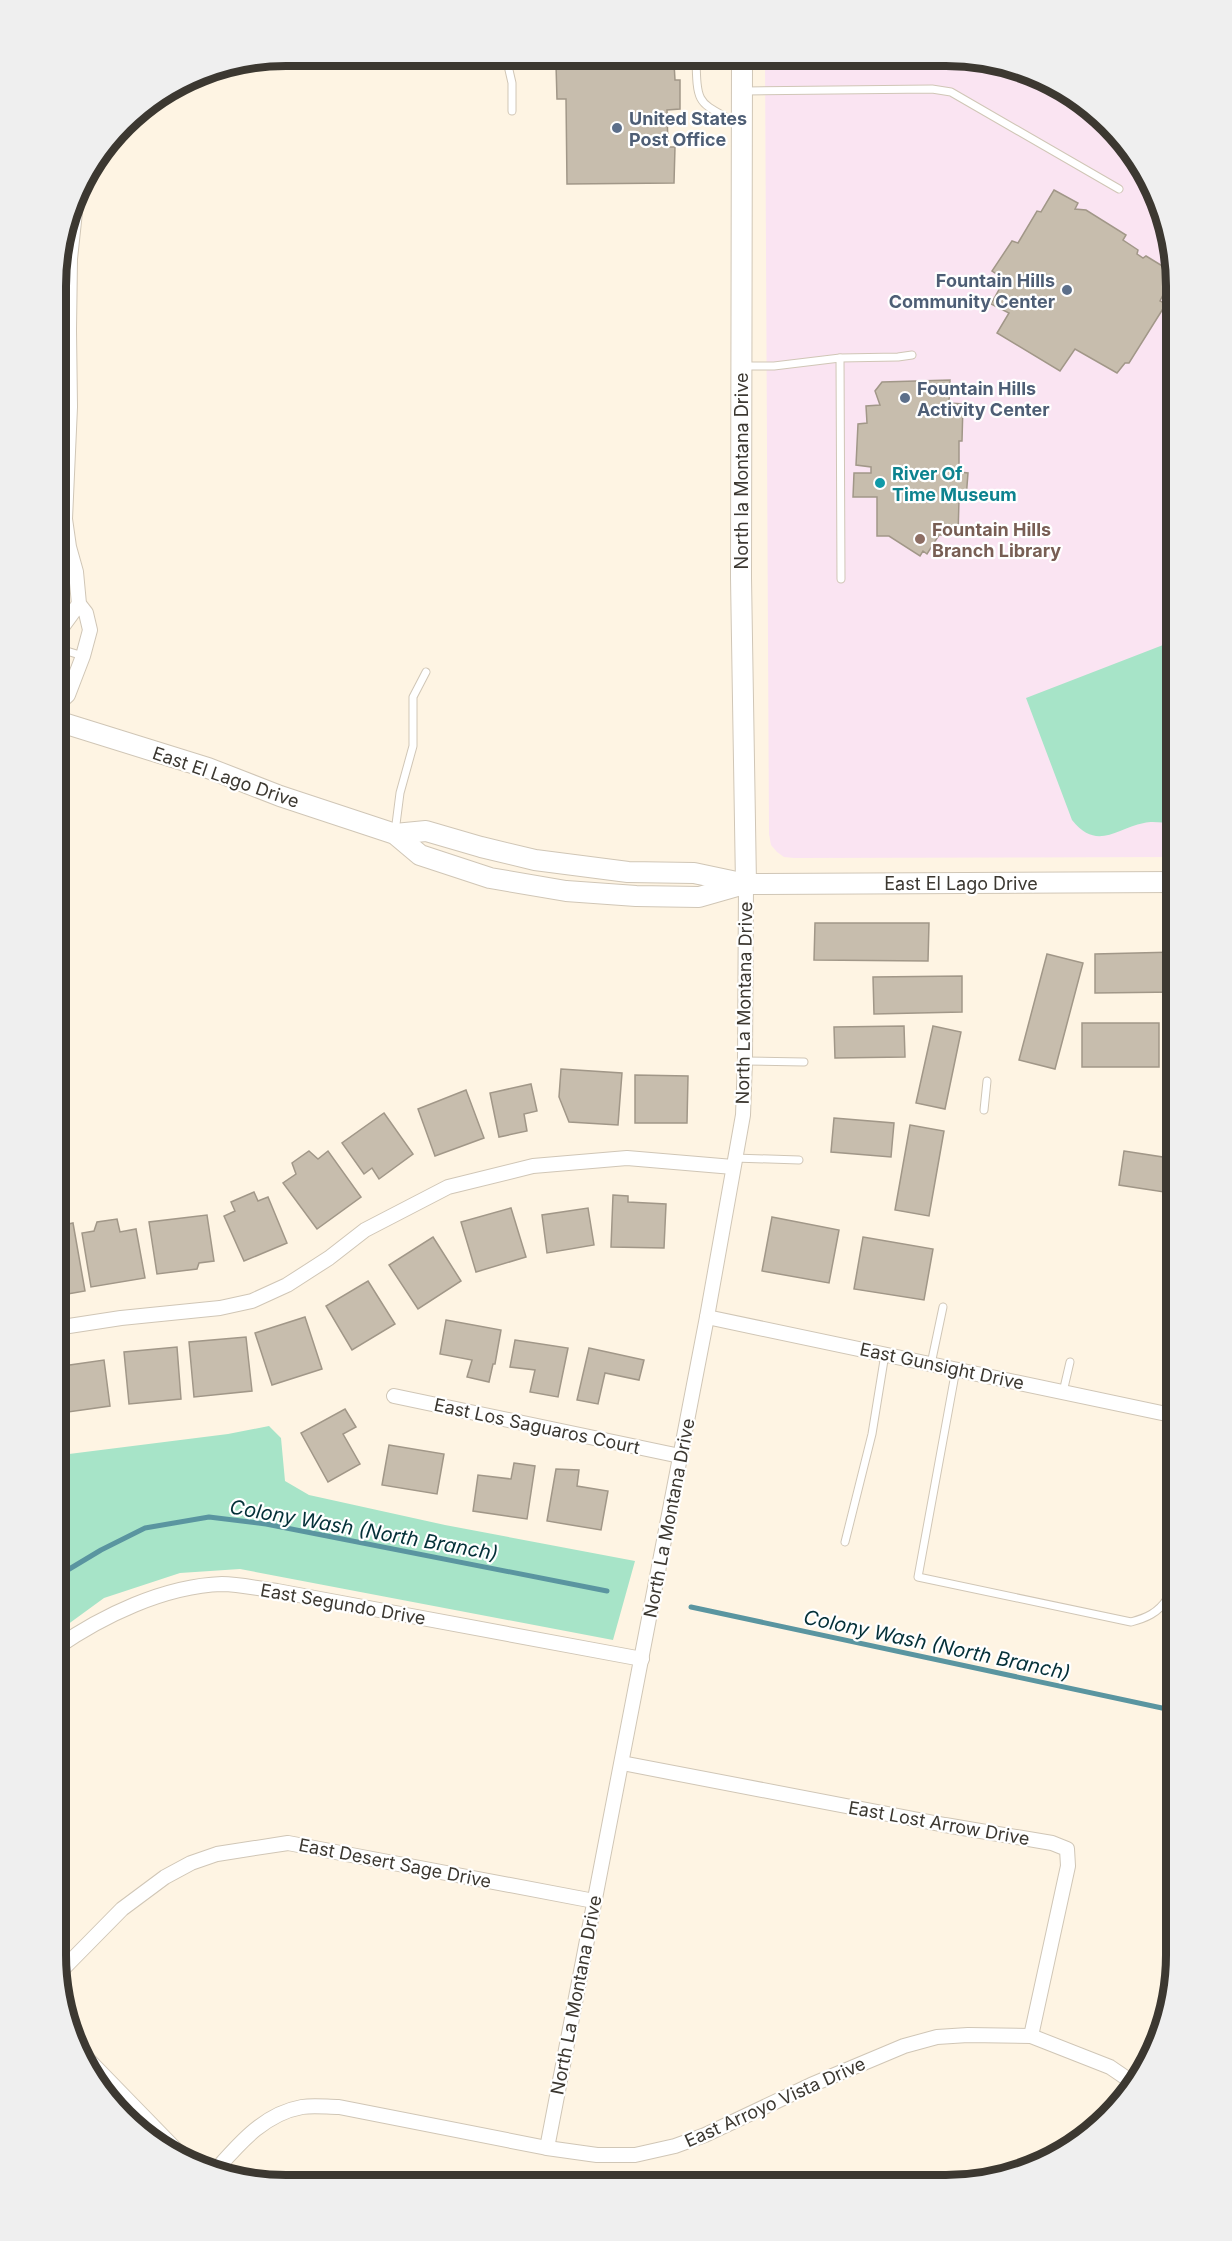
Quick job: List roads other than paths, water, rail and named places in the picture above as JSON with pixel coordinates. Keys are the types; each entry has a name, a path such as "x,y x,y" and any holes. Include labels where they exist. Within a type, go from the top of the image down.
{"street":[{"name":"North la Montana Drive","path":"742,66 741,578 746,884"},
{"path":"66,482 70,407 70,259 73,228"},
{"path":"66,530 76,572 79,604 86,613 90,630 83,656 66,697"},
{"path":"66,622 79,604"},
{"name":"East El Lago Drive","path":"66,724 208,768 280,796 395,834 420,855 490,878 566,891 636,896 699,897 746,884"},
{"name":"East El Lago Drive","path":"395,834 426,831 535,860 628,872 694,873 746,884 1166,882"},
{"name":"North La Montana Drive","path":"547,2148 707,1317 742,1114 746,1061 746,884"},
{"path":"66,1326 121,1318 220,1308 252,1301 286,1285 329,1258 366,1230 448,1187 533,1166 627,1158 734,1162"},
{"name":"East Gunsight Drive","path":"707,1317 1166,1414"},
{"name":"East Los Saguaros Court","path":"394,1396 680,1456"},
{"name":"East Segundo Drive","path":"66,1641 126,1608 171,1593 222,1584 277,1591 642,1659"},
{"name":"East Lost Arrow Drive","path":"622,1763 945,1825 1052,1843 1067,1849 1068,1866 1031,2036"},
{"name":"East Desert Sage Drive","path":"66,1965 122,1909 165,1877 191,1863 218,1854 288,1843 594,1901"},
{"name":"East Arroyo Vista Drive","path":"220,2165 246,2136 273,2118 301,2107 339,2107 547,2148 597,2155 635,2155 675,2146 729,2125 811,2085 904,2046 937,2037 1031,2036 1110,2067 1128,2079"},
{"path":"98,2070 166,2139"}],"lane":[{"path":"508,66 512,83 512,111"},
{"path":"696,66 697,86 702,104 741,126"},
{"path":"742,91 932,89 951,92 1119,189"},
{"path":"741,366 774,366 840,358 912,355"},
{"path":"840,358 842,579"},
{"path":"66,651 83,656"},
{"path":"395,834 399,793 413,747 413,697 426,672"},
{"path":"746,1061 804,1062"},
{"path":"984,1110 987,1081"},
{"path":"734,1162 799,1160"},
{"path":"931,1364 943,1307"},
{"path":"844,1542 872,1434 885,1354"},
{"path":"1063,1392 1070,1362"},
{"path":"956,1370 918,1577 1131,1622 1148,1617 1166,1600"}],"waterway":[{"name":"Colony Wash (North Branch)","path":"66,1571 145,1528 209,1517 266,1524 607,1591"},
{"name":"Colony Wash (North Branch)","path":"691,1607 1166,1709"}],"place":[{"name":"United States Post Office","path":"617,128"},
{"name":"Fountain Hills Community Center","path":"1067,290"},
{"name":"Fountain Hills Activity Center","path":"905,398"},
{"name":"River Of Time Museum","path":"880,483"},
{"name":"Fountain Hills Branch Library","path":"920,539"}]}
